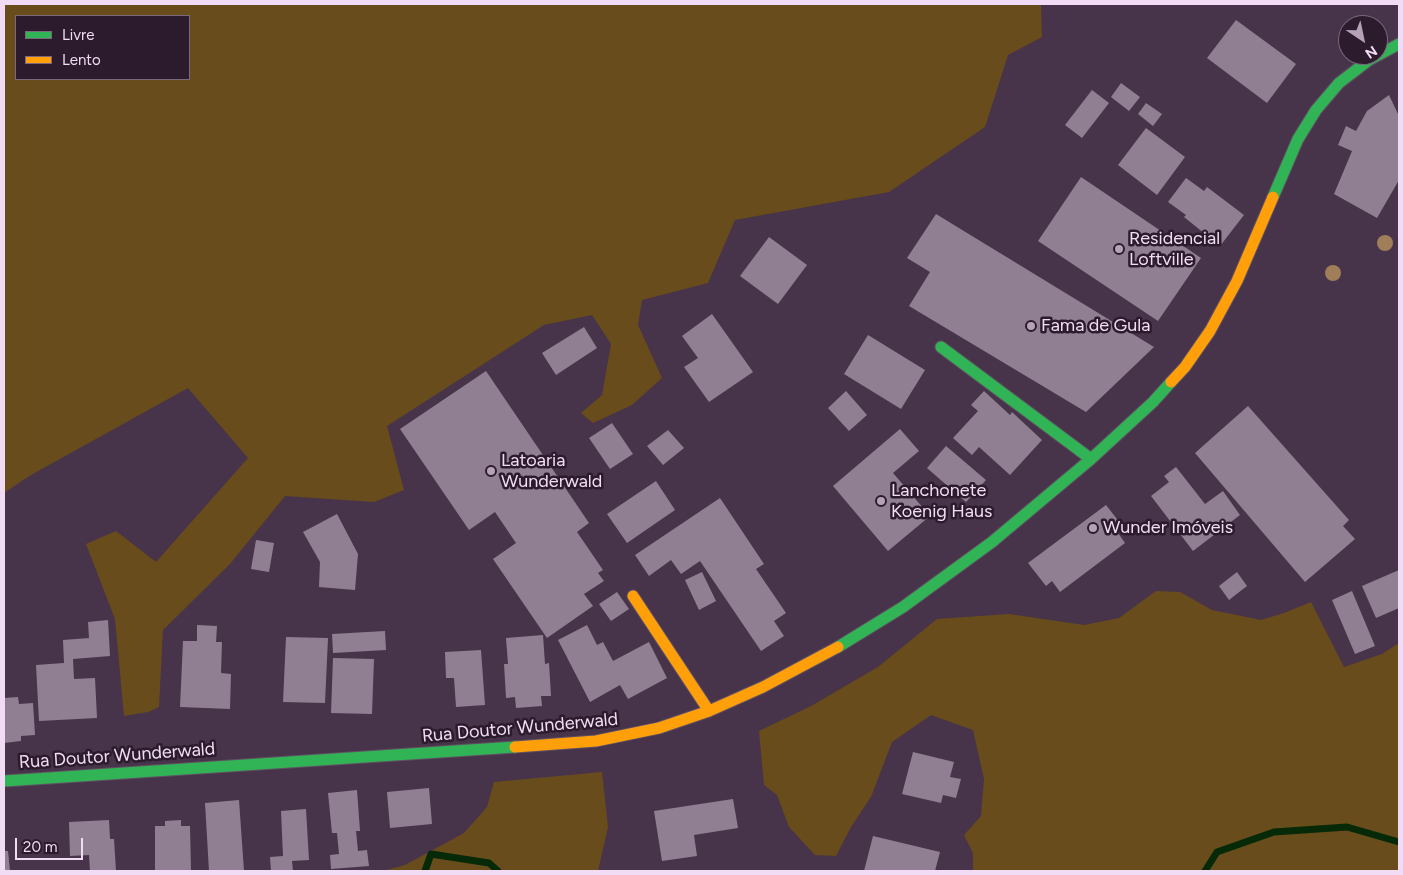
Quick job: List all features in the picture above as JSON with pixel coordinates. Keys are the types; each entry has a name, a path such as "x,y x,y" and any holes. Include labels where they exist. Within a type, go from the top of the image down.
{"street":[{"name":"Rua Doutor Wunderwald","path":"4,781 565,744 630,736 709,711 763,687 825,655 902,607 992,542 1091,459 1153,402 1185,367 1210,331 1237,281 1298,139 1316,110 1339,84 1368,60 1399,44"},
{"path":"941,347 1091,459"},
{"path":"633,596 709,711"}],"shaded area":[{"path":"4,4 1041,4 1042,37 1008,55 985,127 889,192 735,220 708,283 642,300 638,325 662,378 632,405 593,423 581,413 602,395 611,344 592,315 544,325 387,426 404,490 374,502 285,496 230,564 163,630 159,707 148,712 124,716 115,619 86,544 116,531 156,562 248,458 188,388 31,475 4,493"},
{"path":"1156,591 1180,592 1212,610 1261,620 1311,602 1344,667 1382,654 1399,643 1399,871 973,871 973,853 964,835 981,816 984,779 973,730 931,715 892,742 871,797 851,827 836,856 815,855 789,827 777,795 764,785 759,731 811,706 878,667 937,619 1009,614 1084,625 1119,618"},
{"path":"602,772 608,827 598,871 383,871 405,865 464,833 487,807 494,782"}],"building":[{"path":"1236,20 1296,64 1267,103 1207,58"},
{"path":"1121,83 1140,97 1129,111 1111,97"},
{"path":"1092,90 1109,103 1082,138 1065,125"},
{"path":"1389,95 1399,116 1399,180 1377,218 1334,194 1352,151 1338,145 1346,126 1356,131 1367,111"},
{"path":"1146,103 1162,114 1153,126 1138,114"},
{"path":"1146,128 1185,157 1157,195 1118,165"},
{"name":"Residencial Loftville","path":"1081,177 1201,258 1158,321 1038,241"},
{"path":"1186,178 1204,191 1207,187 1244,215 1220,246 1184,217 1186,215 1168,202"},
{"name":"Fama de Gula","path":"936,214 1154,347 1086,412 909,306 930,272 907,258"},
{"path":"769,237 807,265 778,304 740,276"},
{"path":"712,314 753,372 709,402 684,367 698,358 682,336"},
{"path":"584,327 597,348 556,375 542,353"},
{"path":"868,335 925,370 901,409 844,374"},
{"name":"Latoaria Wunderwald","path":"486,371 589,523 577,532 603,570 598,573 604,581 584,594 593,606 547,638 493,559 516,543 495,512 469,530 400,429"},
{"path":"846,391 867,415 849,431 828,408"},
{"path":"984,391 1010,415 1012,412 1042,440 1010,475 979,447 972,455 953,438 978,411 971,405"},
{"path":"1248,406 1349,520 1343,526 1355,539 1305,582 1195,453"},
{"path":"612,423 633,454 610,469 589,438"},
{"name":"Lanchonete Koenig Haus","path":"900,429 919,451 893,473 930,516 888,551 833,486"},
{"path":"668,430 684,448 663,465 647,446"},
{"path":"946,446 986,480 966,502 927,468"},
{"path":"1176,467 1205,504 1223,491 1240,515 1193,551 1151,496 1169,482 1164,476"},
{"path":"656,481 675,510 627,543 607,514"},
{"path":"720,498 764,564 756,569 786,613 774,621 784,636 761,651 700,561 681,574 671,560 649,576 635,555"},
{"path":"1106,505 1124,528 1118,533 1125,543 1060,592 1052,581 1046,586 1028,563"},
{"path":"337,514 358,554 355,590 319,587 320,562 303,532"},
{"path":"256,540 274,543 269,572 251,569"},
{"path":"1399,570 1399,608 1376,618 1362,586"},
{"path":"702,572 716,601 699,610 685,580"},
{"path":"1237,572 1247,586 1229,600 1219,586"},
{"path":"1352,591 1375,646 1355,654 1332,600"},
{"path":"617,592 629,609 611,621 599,604"},
{"path":"108,620 110,656 73,659 74,679 95,678 97,718 39,721 36,665 64,663 63,640 89,638 88,622"},
{"path":"197,625 217,626 216,642 222,642 221,673 231,674 230,709 180,707 183,641 197,641"},
{"path":"587,625 597,645 603,642 613,661 649,642 667,678 628,699 620,685 590,702 558,640"},
{"path":"385,631 386,650 333,653 332,634"},
{"path":"543,635 545,664 549,663 551,696 541,696 542,706 516,708 515,697 506,698 504,664 508,664 506,638"},
{"path":"286,637 328,638 325,703 283,702"},
{"path":"481,650 485,705 456,707 454,678 446,678 445,652"},
{"path":"333,658 374,659 372,714 331,713"},
{"path":"18,697 19,704 33,703 35,735 21,736 21,741 4,743 4,698"},
{"path":"913,752 954,762 950,777 961,779 956,798 943,795 941,803 902,794"},
{"path":"429,788 432,824 390,828 387,792"},
{"path":"357,790 360,831 356,831 358,851 367,850 369,866 331,869 330,855 339,854 337,833 332,833 328,793"},
{"path":"733,799 738,828 694,835 697,856 662,861 654,811"},
{"path":"239,800 244,871 209,871 205,803"},
{"path":"306,809 309,860 292,861 293,871 271,871 270,857 283,856 281,811"},
{"path":"109,820 110,839 114,839 116,871 90,871 89,855 70,856 69,822"},
{"path":"181,820 181,826 190,826 191,871 155,871 155,826 165,826 165,821"},
{"path":"873,836 940,852 935,871 864,871"},
{"path":"4,851 8,851 10,871 4,871"}],"waterway":[{"path":"1205,871 1217,852 1274,832 1347,827 1399,842"},
{"path":"425,871 431,854 489,863 498,871"}],"traffic: fast":[{"path":"1273,197 1298,139 1316,110 1339,83 1369,60 1399,44"},
{"path":"941,347 1091,459"},
{"path":"838,647 903,607 992,542 1091,459 1153,402 1171,382"},
{"path":"4,781 515,747"}],"traffic: slow":[{"path":"1171,382 1185,367 1210,331 1237,281 1273,197"},
{"path":"633,596 709,711"},
{"path":"515,747 596,741 659,728 709,711 763,687 838,647"}],"place":[{"name":"Residencial Loftville","path":"1119,249"},
{"name":"Fama de Gula","path":"1031,326"},
{"name":"Latoaria Wunderwald","path":"491,471"},
{"name":"Lanchonete Koenig Haus","path":"881,501"},
{"name":"Wunder Imóveis","path":"1093,528"}]}
